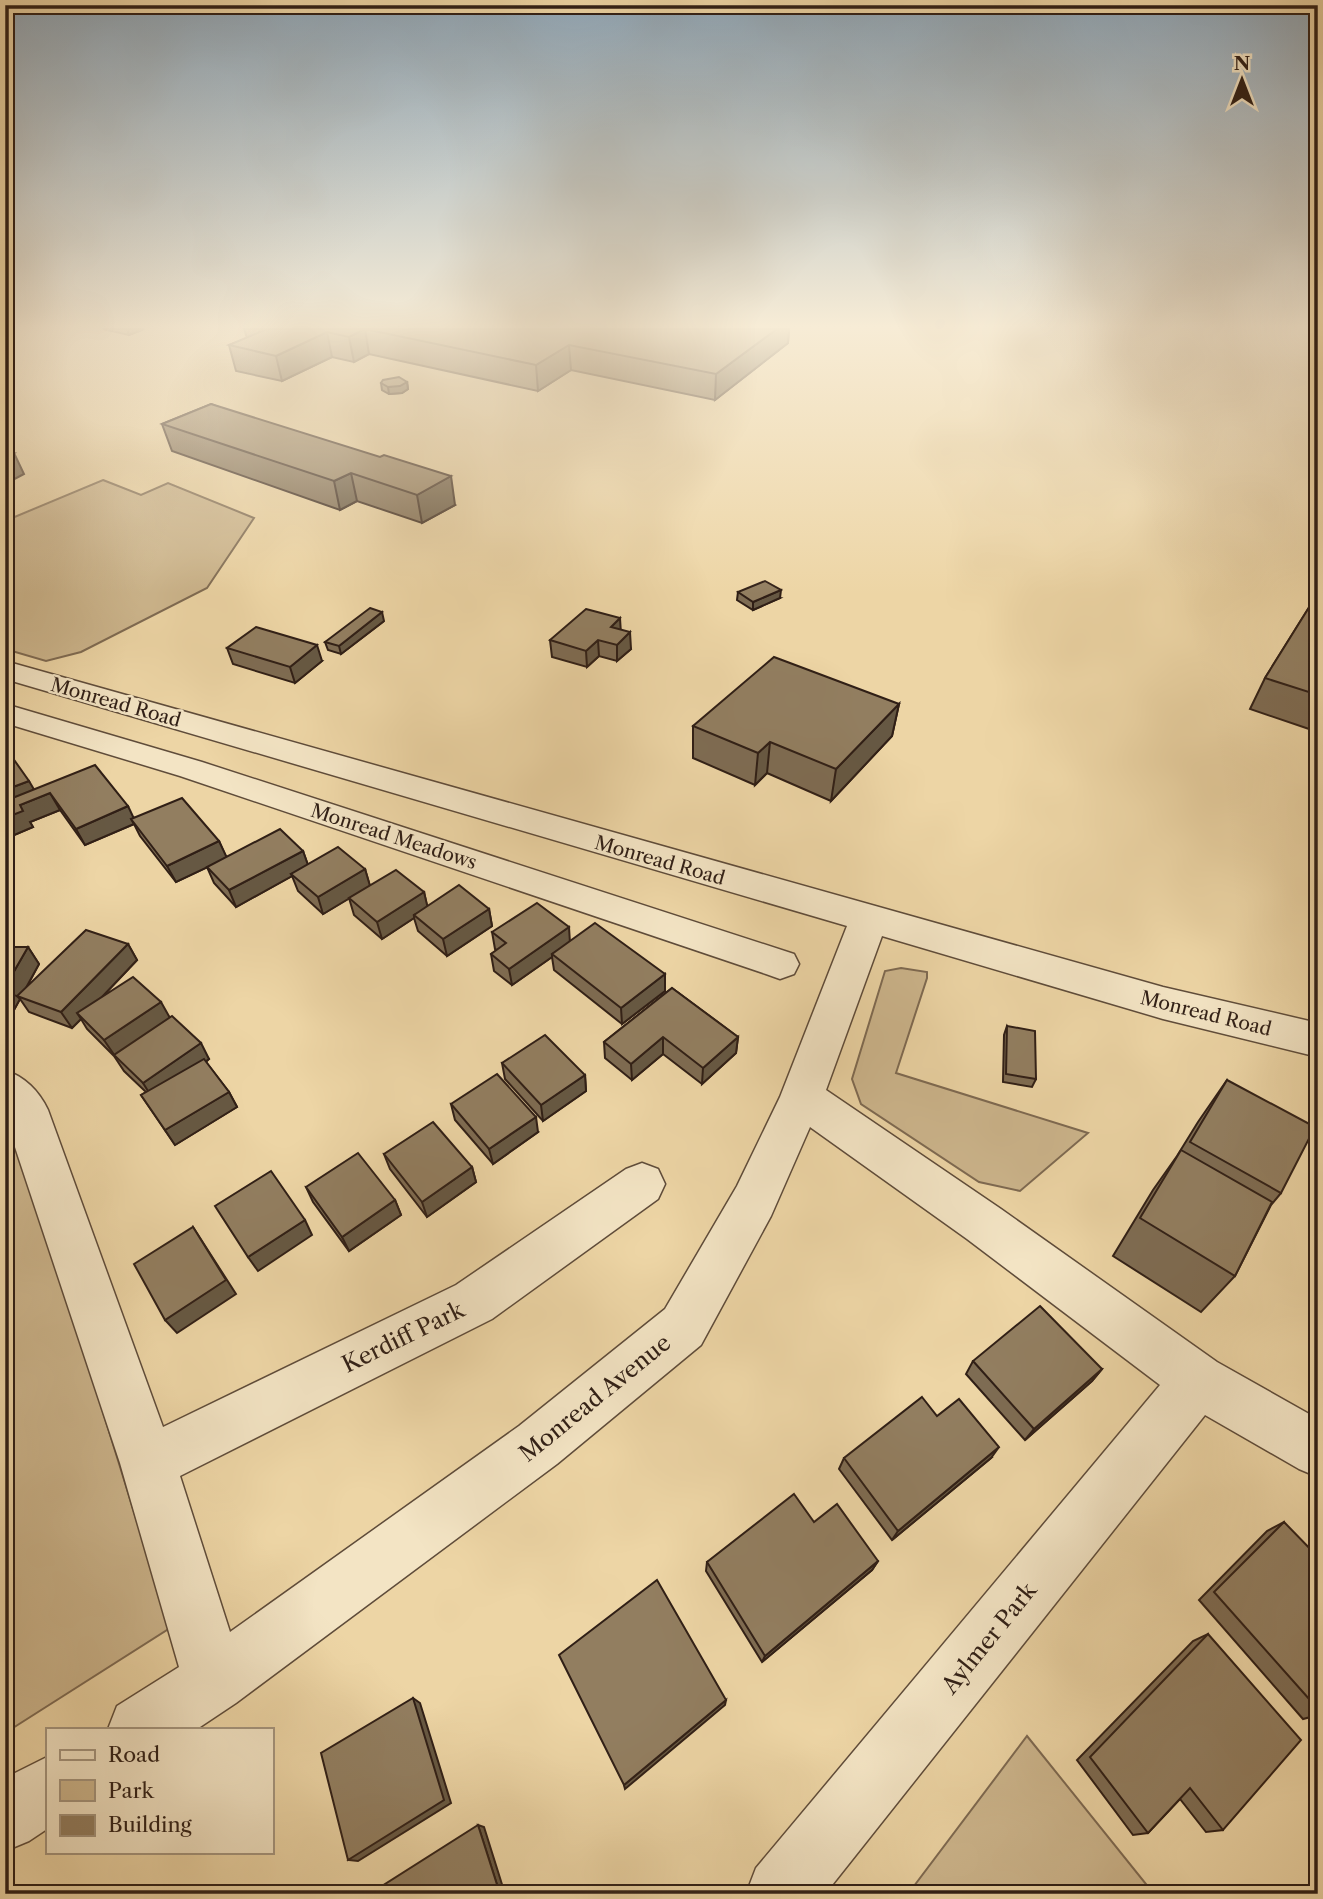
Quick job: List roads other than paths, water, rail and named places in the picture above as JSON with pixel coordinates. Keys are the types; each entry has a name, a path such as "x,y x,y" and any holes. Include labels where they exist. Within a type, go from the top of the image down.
{"street":[{"name":"Monread Road","path":"5,670 1163,1003 1318,1040"},
{"name":"Monread Meadows","path":"5,713 191,769 780,964"},
{"path":"191,769 229,735"},
{"name":"Monread Avenue","path":"142,1728 214,1681 538,1445 683,1327 754,1201 802,1097 869,919"},
{"path":"5,1088 26,1110 148,1463 214,1681"},
{"path":"802,1097 984,1224 1198,1381 1318,1450"},
{"name":"Kerdiff Park","path":"148,1463 474,1302 642,1184"},
{"name":"Aylmer Park","path":"781,1894 1198,1381"},
{"path":"5,1817 46,1791"}]}
